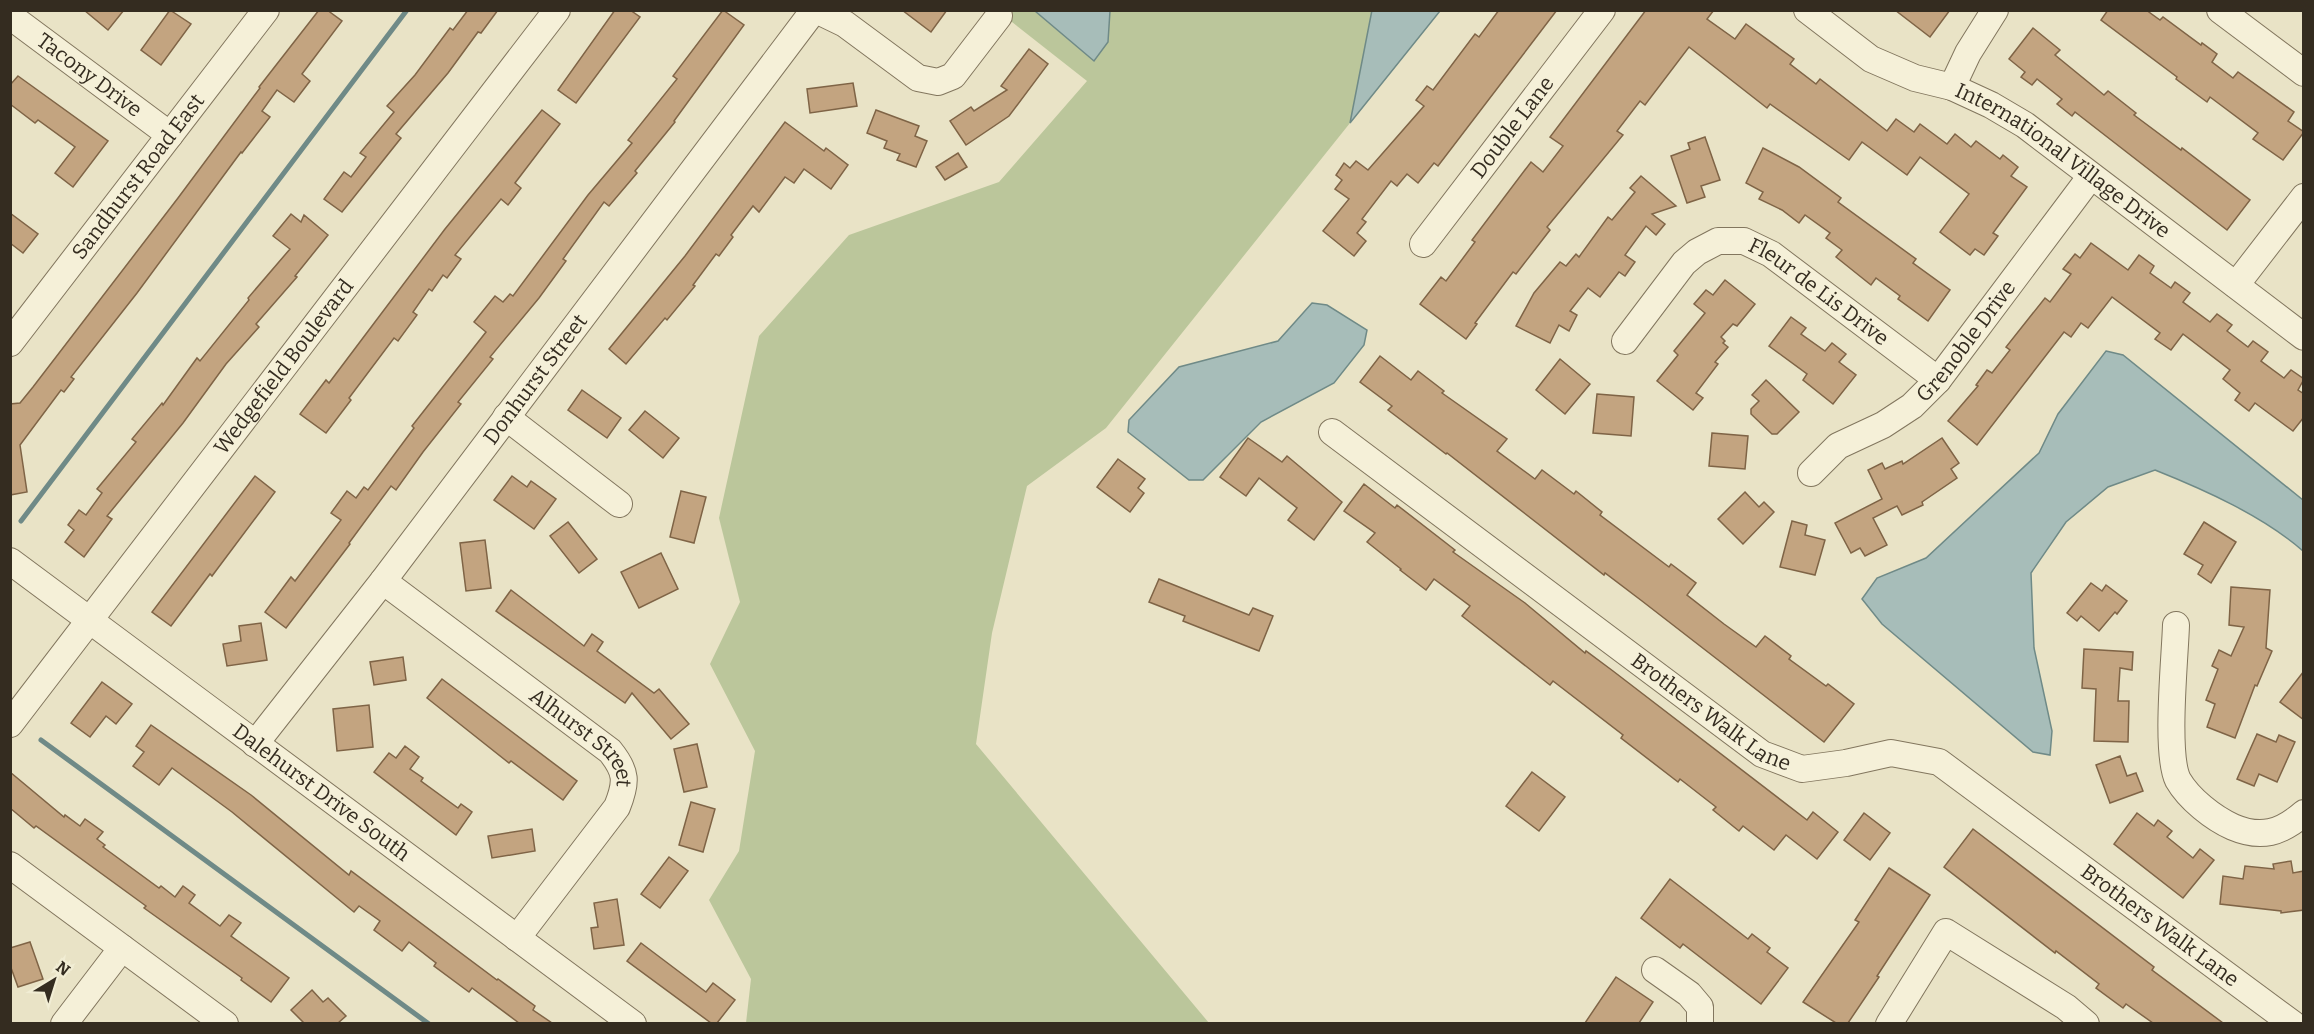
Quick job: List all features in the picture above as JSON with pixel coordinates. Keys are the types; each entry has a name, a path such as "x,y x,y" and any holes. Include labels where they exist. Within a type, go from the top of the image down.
{"street":[{"name":"Sandhurst Road East","path":"10,343 20,311 170,135 266,10"},
{"name":"Wedgefield Boulevard","path":"10,724 557,10"},
{"path":"815,10 845,24 918,78 939,82 953,76 999,16"},
{"name":"Donhurst Street","path":"255,744 382,581 815,10"},
{"name":"Double Lane","path":"1423,244 1602,10"},
{"name":"International Village Drive","path":"1807,10 1871,59 1915,78 1952,87 1991,105 2025,125 2304,337"},
{"path":"1952,87 1968,53 1995,10"},
{"path":"2220,10 2304,73"},
{"name":"Tacony Drive","path":"10,16 170,135"},
{"name":"Grenoble Drive","path":"1811,473 1838,446 1883,425 1912,406 1938,380 2091,176"},
{"path":"2236,285 2304,197"},
{"name":"Fleur de Lis Drive","path":"1625,341 1684,263 1697,252 1718,241 1744,241 1771,254 1938,380"},
{"path":"506,417 619,504"},
{"name":"Brothers Walk Lane","path":"1332,432 1762,754 1802,769 1846,763 1891,753 1939,762 2294,1023"},
{"name":"Dalehurst Drive South","path":"10,561 633,1023"},
{"name":"Alhurst Street","path":"382,581 610,751 622,766 625,786 617,807 517,938"},
{"path":"2176,625 2171,755 2178,779 2192,798 2222,822 2245,832 2270,833 2287,827 2304,813"},
{"path":"10,865 225,1023"},
{"path":"1889,1023 1946,932 2060,1015 2086,1023"},
{"path":"64,1023 122,948"},
{"path":"1655,970 1689,994 1700,1007 1700,1023"},
{"path":"2294,1023 2304,1011"}],"green space":[{"path":"998,11 1035,11 1094,61 1110,11 1372,11 1350,123 1106,428 1027,486 992,633 976,744 1209,1023 746,1023 751,979 709,900 739,851 755,751 710,664 740,602 719,518 759,336 849,235 999,182 1087,81"}],"water":[{"path":"1372,10 1440,11 1350,123"},
{"path":"1035,11 1110,11 1108,42 1094,61"},
{"path":"1312,303 1327,305 1367,330 1364,345 1334,383 1261,422 1203,480 1189,480 1128,432 1129,420 1179,367 1278,341"},
{"path":"2106,351 2123,355 2303,500 2303,551 2252,515 2194,486 2155,470 2108,487 2066,522 2031,573 2034,648 2052,731 2050,755 2033,752 1882,624 1862,599 1877,578 1926,558 2039,453 2058,414"}],"building":[{"path":"84,10 124,10 108,30"},
{"path":"170,10 191,24 161,65 141,50"},
{"path":"319,10 327,10 342,21 302,74 310,81 294,102 277,90 262,111 270,117 71,377 74,379 64,392 61,390 20,445 27,492 10,495 10,404 20,403 33,387"},
{"path":"468,10 498,10 396,134 401,138 342,212 324,199 344,172 351,177 366,157 360,153 394,112 387,106 415,75 450,28 453,30"},
{"path":"615,10 630,10 640,17 576,103 558,90"},
{"path":"723,10 744,25 675,122 635,171 637,173 609,206 604,202 563,259 566,261 539,298 490,357 493,359 458,402 461,404 396,490 391,486 286,628 265,612 291,577 295,581 341,520 331,513 347,491 356,498 364,487 368,490 414,428 412,426 486,332 474,322 495,296 503,302 510,294 513,296 588,195 632,143 628,140 677,79 673,76"},
{"path":"902,10 947,10 931,32"},
{"path":"1499,10 1557,10 1438,166 1434,163 1418,183 1407,174 1397,186 1391,181 1362,219 1366,222 1357,233 1366,241 1354,256 1323,231 1349,199 1335,189 1342,180 1336,175 1344,163 1350,168 1356,161 1368,170 1424,106 1416,100 1427,86 1433,90 1475,34 1479,37"},
{"path":"1646,10 1714,10 1707,19 1735,39 1746,24 1794,59 1790,64 1816,84 1820,79 1887,131 1896,119 1914,132 1920,124 1947,144 1955,134 1971,147 1976,141 2000,159 2003,155 2018,167 2011,176 2027,187 1993,233 1998,236 1984,255 1975,249 1970,255 1940,232 1969,194 1920,157 1907,175 1862,142 1849,160 1770,104 1767,108 1689,47 1645,105 1640,101 1617,131 1623,135 1547,227 1550,230 1516,274 1513,272 1475,323 1477,324 1466,339 1420,304 1441,277 1446,281 1475,242 1472,240 1531,162 1543,172 1563,146 1550,137"},
{"path":"1895,10 1950,10 1930,37"},
{"path":"2108,10 2146,10 2160,20 2163,17 2217,54 2212,62 2233,78 2238,72 2294,112 2288,121 2304,132 2283,160 2253,139 2258,133 2210,97 2207,102 2101,20"},
{"path":"2033,28 2060,50 2055,55 2104,95 2108,91 2136,113 2134,115 2250,200 2227,230 2075,112 2072,116 2057,104 2062,99 2037,79 2032,85 2021,77 2025,72 2009,59"},
{"path":"1029,49 1048,64 1009,116 966,145 950,121 971,107 974,111 1007,90 1001,86"},
{"path":"18,76 108,141 73,187 55,173 75,147 38,120 35,123 10,104 10,85"},
{"path":"853,83 857,106 810,113 807,89"},
{"path":"542,110 560,124 515,183 521,188 508,205 501,199 455,255 461,259 447,278 443,275 432,291 429,289 413,312 417,315 398,341 394,338 326,433 300,414 326,380 329,383 445,229"},
{"path":"876,110 919,126 915,136 927,141 916,167 897,160 900,154 884,148 887,141 867,133"},
{"path":"785,122 824,151 826,148 848,165 831,189 804,169 794,183 785,177 759,212 753,206 731,235 733,237 719,256 716,254 693,285 695,286 626,364 609,349 685,256"},
{"path":"1705,137 1720,180 1701,186 1705,197 1687,203 1671,156 1690,149 1688,143"},
{"path":"1763,148 1799,167 1841,198 1838,202 1916,259 1913,263 1950,290 1928,321 1898,299 1900,296 1876,278 1871,285 1836,257 1842,250 1826,238 1830,233 1805,215 1799,223 1782,210 1759,199 1763,192 1746,183"},
{"path":"958,153 967,167 945,180 936,167"},
{"path":"1641,176 1676,206 1652,214 1665,224 1656,235 1646,226 1625,255 1635,262 1625,276 1619,272 1600,297 1588,288 1570,311 1577,315 1569,331 1559,325 1550,343 1516,326 1534,293 1560,262 1566,266 1576,254 1579,257 1608,217 1612,220 1635,192 1630,188"},
{"path":"10,213 38,234 23,253 10,243"},
{"path":"291,214 301,222 304,215 328,235 295,276 297,277 256,324 259,327 226,364 183,423 107,516 112,519 84,557 65,542 74,530 68,525 79,510 86,515 102,493 97,489 136,442 132,439 162,403 163,405 197,358 200,361 249,300 248,298 290,249 273,236"},
{"path":"2091,243 2128,270 2139,255 2154,266 2150,273 2171,288 2175,282 2190,293 2183,302 2210,322 2217,314 2232,325 2227,331 2248,347 2253,341 2268,352 2261,361 2284,378 2291,370 2304,379 2298,390 2304,394 2304,417 2293,431 2255,403 2249,411 2235,400 2240,393 2223,379 2230,370 2183,334 2171,350 2155,339 2160,333 2112,297 2088,328 2081,323 2071,337 2064,332 1977,445 1948,421 1978,386 1976,385 1987,370 1992,373 2010,350 2006,347 2045,298 2050,302 2071,274 2063,269 2075,254 2080,258"},
{"path":"1725,280 1755,304 1737,326 1733,324 1721,337 1725,341 1723,343 1728,347 1715,362 1718,364 1696,393 1703,398 1693,410 1657,381 1678,355 1674,351 1705,313 1694,304 1706,290 1713,295"},
{"path":"1791,317 1806,328 1801,334 1825,351 1832,343 1846,354 1839,362 1856,375 1833,404 1803,380 1807,374 1769,346"},
{"path":"1380,356 1411,380 1418,371 1444,391 1442,393 1507,439 1497,451 1535,479 1542,470 1574,494 1576,491 1602,512 1600,515 1669,567 1671,564 1696,583 1687,595 1724,624 1756,647 1765,636 1791,656 1789,659 1854,704 1824,742 1642,601 1605,573 1604,575 1388,410 1392,406 1360,382"},
{"path":"1560,359 1590,384 1565,414 1536,390"},
{"path":"1766,380 1799,412 1777,434 1772,434 1751,414 1751,409 1759,401 1752,395"},
{"path":"582,390 621,418 607,438 568,410"},
{"path":"1597,394 1634,397 1631,436 1593,433"},
{"path":"645,411 679,438 663,458 629,430"},
{"path":"1712,433 1748,436 1745,469 1709,466"},
{"path":"1248,438 1282,462 1287,456 1342,502 1314,540 1288,520 1297,508 1259,478 1246,496 1220,477"},
{"path":"1942,438 1959,463 1951,469 1957,478 1922,502 1923,505 1902,515 1897,506 1873,518 1887,545 1865,556 1860,548 1851,553 1835,523 1882,499 1868,470 1882,463 1885,469 1902,461 1903,464"},
{"path":"1118,459 1145,479 1138,488 1144,493 1130,512 1097,487"},
{"path":"255,476 275,492 171,626 152,612"},
{"path":"512,476 527,487 531,481 556,499 534,529 494,500"},
{"path":"1364,484 1395,508 1397,505 1455,550 1453,552 1525,603 1585,653 1586,651 1613,671 1807,820 1813,812 1838,832 1817,859 1786,835 1774,850 1743,826 1739,831 1713,810 1716,807 1680,779 1678,782 1621,738 1623,735 1553,681 1550,685 1462,616 1470,606 1434,579 1426,590 1400,570 1367,542 1375,533 1344,511"},
{"path":"681,491 706,497 694,543 670,537"},
{"path":"1745,492 1759,507 1764,502 1774,512 1743,544 1718,519"},
{"path":"1792,521 1807,525 1805,535 1825,540 1815,575 1780,567"},
{"path":"568,522 597,559 579,573 550,536"},
{"path":"2204,522 2236,542 2211,583 2198,574 2203,565 2184,554"},
{"path":"485,540 491,588 466,591 460,543"},
{"path":"661,553 678,589 639,608 621,572"},
{"path":"1159,579 1249,615 1253,608 1273,616 1259,651 1183,621 1185,616 1149,602"},
{"path":"2091,583 2102,591 2106,585 2127,601 2099,631 2081,616 2077,621 2067,613"},
{"path":"2231,587 2270,590 2266,648 2272,651 2257,686 2255,685 2235,738 2207,727 2215,704 2206,700 2218,669 2212,666 2219,650 2231,656 2244,627 2229,625"},
{"path":"511,590 584,646 592,634 603,642 597,651 654,693 659,689 689,724 671,739 632,693 625,703 496,611"},
{"path":"261,623 267,660 227,666 223,644 241,641 239,626"},
{"path":"2084,649 2133,652 2132,670 2120,668 2118,701 2129,701 2128,742 2094,741 2096,689 2082,688"},
{"path":"403,657 406,680 374,685 370,662"},
{"path":"2304,671 2304,720 2280,702"},
{"path":"442,679 577,781 563,800 511,761 509,763 427,698"},
{"path":"102,682 132,704 116,724 106,716 90,737 71,723"},
{"path":"369,705 373,747 337,751 333,709"},
{"path":"151,725 251,795 349,875 351,871 535,1006 533,1010 552,1023 519,1023 472,988 469,992 434,966 436,963 409,942 402,951 374,930 380,921 359,906 354,912 232,812 172,768 159,785 133,766 144,752 136,746"},
{"path":"2257,734 2276,742 2279,735 2295,742 2277,782 2259,774 2254,786 2237,779"},
{"path":"697,744 707,787 684,792 674,749"},
{"path":"405,746 419,757 410,769 423,778 421,781 458,808 461,804 472,812 456,835 374,772 389,753 396,758"},
{"path":"2120,756 2127,776 2136,773 2143,791 2110,803 2096,765"},
{"path":"10,772 64,817 65,815 80,826 85,819 103,832 97,839 105,845 103,847 159,888 161,886 175,897 183,886 195,895 189,903 220,926 229,915 241,923 231,936 289,978 271,1002 241,980 242,978 144,908 146,906 36,826 34,828 10,808"},
{"path":"1532,772 1565,797 1539,831 1506,806"},
{"path":"691,802 715,809 703,852 679,845"},
{"path":"1864,813 1890,833 1870,860 1844,840"},
{"path":"2137,813 2154,826 2158,820 2172,831 2167,837 2193,858 2200,849 2214,860 2183,898 2114,844"},
{"path":"532,829 535,851 492,858 488,836"},
{"path":"1973,829 2154,967 2152,970 2223,1023 2153,1023 2126,1004 2123,1008 2096,988 2099,984 1944,867"},
{"path":"669,857 688,871 660,908 641,894"},
{"path":"2291,861 2293,873 2304,871 2304,910 2281,913 2281,911 2220,904 2223,876 2243,879 2245,866 2274,869 2273,864"},
{"path":"1889,868 1930,895 1848,1023 1836,1023 1803,1002 1859,922 1855,920"},
{"path":"1670,879 1748,939 1752,934 1770,948 1767,952 1788,968 1761,1004 1683,944 1680,948 1641,918"},
{"path":"617,899 624,945 594,949 591,928 598,927 594,903"},
{"path":"30,942 43,979 18,987 10,965 10,948"},
{"path":"641,943 706,992 713,983 735,1000 717,1023 711,1023 627,961"},
{"path":"1616,977 1653,1002 1639,1023 1585,1023"},
{"path":"312,990 323,1002 328,998 346,1016 338,1023 304,1023 291,1010"}],"waterway":[{"path":"21,521 407,10"},
{"path":"41,740 429,1024"}]}
